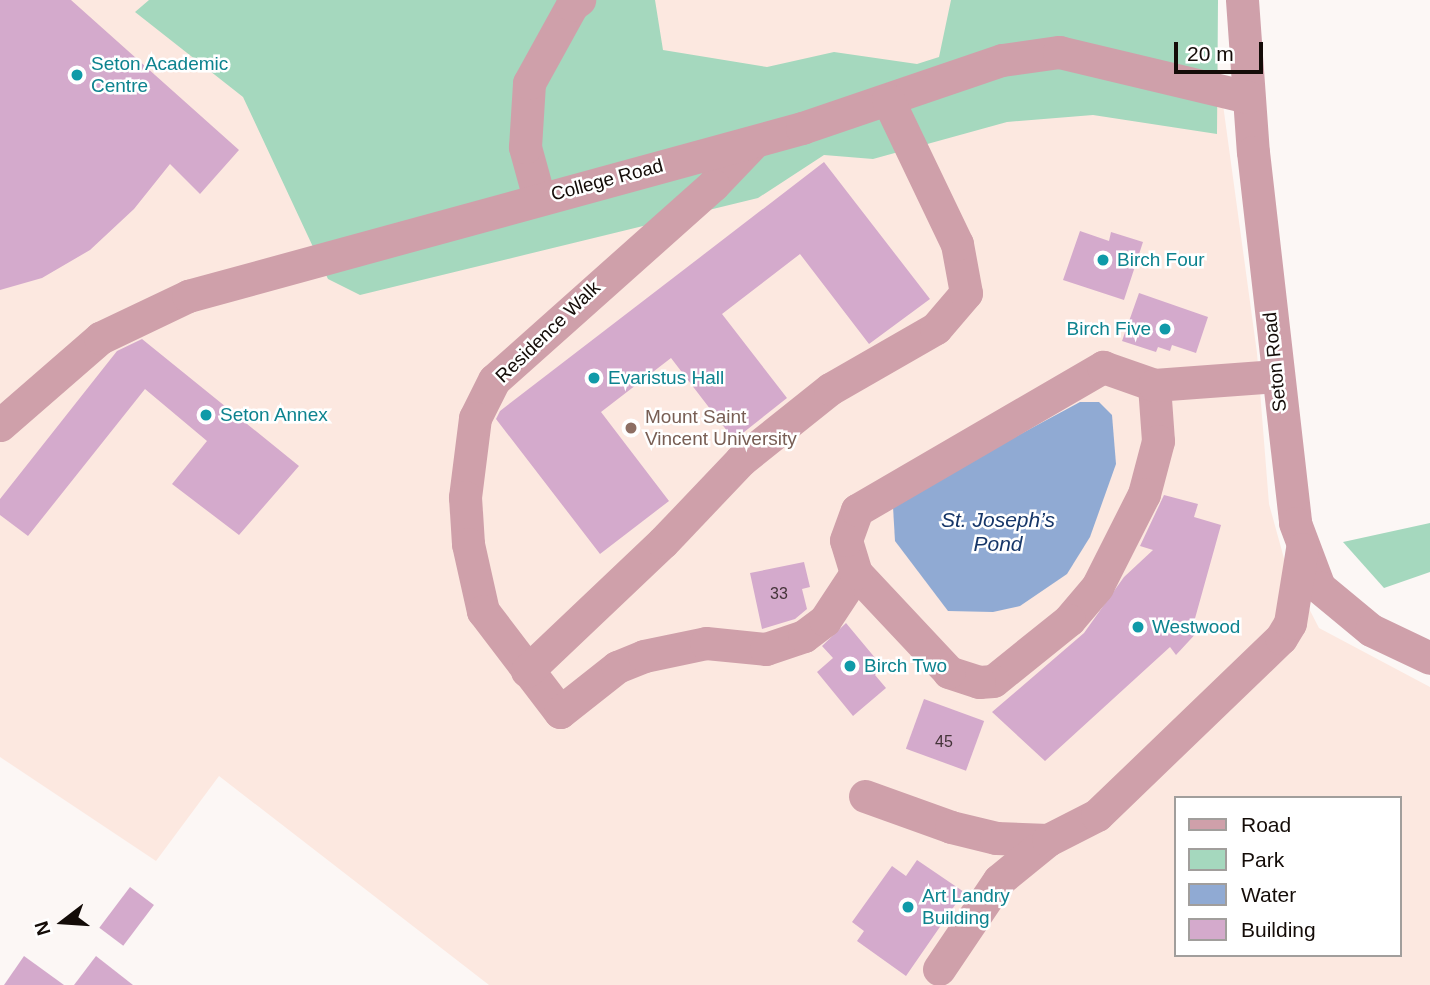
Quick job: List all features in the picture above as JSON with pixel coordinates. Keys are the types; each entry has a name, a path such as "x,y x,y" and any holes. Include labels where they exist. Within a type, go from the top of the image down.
{"street":[{"path":"539,198 525,147 529,83 572,5 579,0"},
{"name":"Seton Road","path":"1242,0 1248,97 1285,461 1302,549 1319,587 1348,615 1430,658"},
{"name":"College Road","path":"0,425 100,338 188,296 539,198 754,142 888,100 1002,60 1059,52 1248,97"},
{"path":"527,671 663,542 741,460 830,389 936,328 966,293 957,244 888,100"},
{"name":"Residence Walk","path":"754,142 713,185 494,380 475,418 465,497 468,544 483,611 560,712 617,667 644,656 706,643 766,649 804,636 825,620 856,573"},
{"path":"1154,385 1158,441 1144,494 1122,544 1097,587 1069,620 1012,670 993,681 979,682 950,672 856,573 846,540 857,510 1103,368 1154,385 1276,376"},
{"path":"939,969 999,880 1048,840 1097,815 1280,638 1290,623 1302,549"},
{"path":"1290,623 1348,615"},
{"path":"866,796 974,832 1048,840"}],"shaded area":[{"name":"Mount Saint Vincent University","path":"0,0 1214,0 1215,46 1257,353 1269,504 1285,562 1319,628 1430,687 1430,985 489,985 219,776 156,861 0,757"}],"green space":[{"path":"149,0 655,0 663,50 767,67 834,52 917,64 939,57 951,0 1218,0 1217,134 1093,115 1007,122 873,159 824,155 758,198 360,295 328,279 243,97 135,12"},
{"path":"1430,523 1430,572 1384,588 1343,542"}],"water":[{"name":"St. Joseph’s Pond","path":"1080,402 1099,402 1112,415 1116,464 1090,537 1067,574 1020,606 993,612 948,611 895,541 893,507 908,495"}],"building":[{"name":"Seton Academic Centre","path":"0,0 71,0 239,150 200,194 170,164 134,209 90,250 42,278 0,290"},
{"name":"Evaristus Hall","path":"824,162 930,299 869,344 800,254 722,314 787,398 734,440 671,358 601,412 669,501 600,554 496,419 500,411"},
{"name":"Birch Four","path":"1080,231 1109,241 1111,232 1143,242 1124,300 1063,280"},
{"name":"Birch Five","path":"1139,293 1208,317 1196,353 1172,345 1170,351 1158,347 1156,352 1122,341"},
{"name":"Seton Annex","path":"142,339 299,466 239,535 172,484 207,441 145,389 28,536 0,515 0,499 117,351"},
{"name":"Westwood","path":"1164,495 1198,504 1194,517 1221,525 1194,622 1201,628 1176,655 1170,647 1045,761 992,712 1084,633 1124,577 1153,550 1140,546"},
{"path":"804,562 810,587 802,589 807,609 795,619 762,629 750,573"},
{"name":"Birch Two","path":"846,623 876,659 873,662 880,671 875,675 886,688 853,716 817,672 833,658 822,646"},
{"path":"924,699 984,721 966,771 906,749"},
{"name":"Art Landry Building","path":"917,860 964,892 906,976 857,941 864,931 852,922 892,866 906,876"},
{"path":"130,887 154,905 123,946 99,928"},
{"path":"24,956 64,985 4,985"},
{"path":"96,956 133,985 74,985"}],"place":[{"name":"Seton Academic Centre","path":"77,75"},
{"name":"Birch Four","path":"1103,260"},
{"name":"Birch Five","path":"1165,329"},
{"name":"Evaristus Hall","path":"594,378"},
{"name":"Seton Annex","path":"206,415"},
{"name":"Mount Saint Vincent University","path":"631,428"},
{"name":"Westwood","path":"1138,627"},
{"name":"Birch Two","path":"850,666"},
{"name":"Art Landry Building","path":"908,907"}]}
